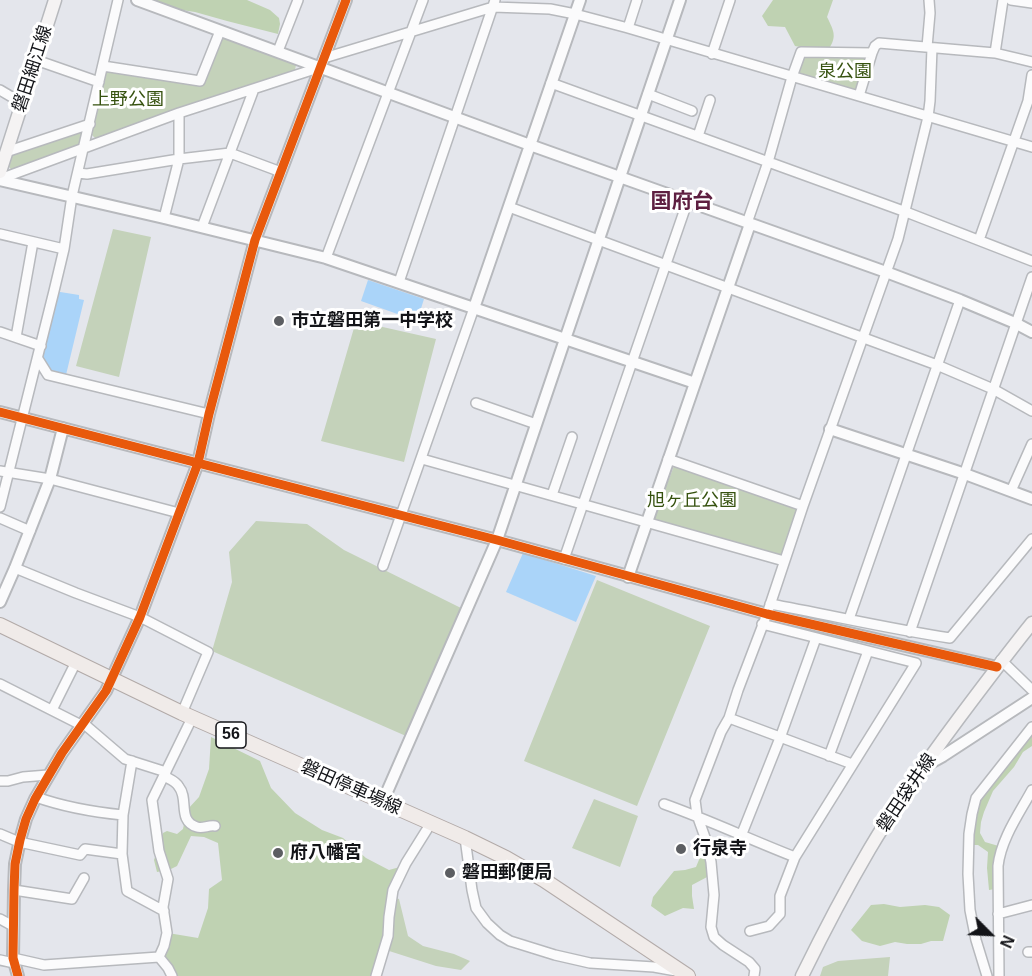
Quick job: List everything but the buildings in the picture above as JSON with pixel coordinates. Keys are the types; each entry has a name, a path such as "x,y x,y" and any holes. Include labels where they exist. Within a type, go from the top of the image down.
{"main road":[{"name":"磐田細江線","path":"0,172 55,0"},
{"name":"磐田袋井線","path":"802,976 840,901 870,849 923,767 1032,623"},
{"name":"磐田停車場線","path":"0,625 187,716 383,801 506,858 544,880 685,975"}],"street":[{"path":"0,507 4,471 23,417 38,359 64,249 72,196 118,0"},
{"path":"137,0 278,51 322,63 389,92 530,145 886,272 960,300 1032,332"},
{"path":"278,51 298,0"},
{"path":"18,976 14,960 13,926 15,864 26,819 48,775 106,691 140,617 198,463 255,240 346,0"},
{"path":"326,258 423,0"},
{"path":"383,566 580,0"},
{"path":"628,28 637,0"},
{"path":"383,801 497,540 680,0"},
{"path":"712,54 730,0"},
{"path":"754,976 755,969 749,962 714,937 711,927 714,896 711,862 697,815 695,800 729,718 906,212 930,101 929,0"},
{"path":"994,53 1003,0"},
{"path":"1011,0 1032,3"},
{"path":"399,282 494,3"},
{"path":"0,180 179,113 254,89 412,30 494,3 550,9 628,28 1032,147"},
{"path":"103,66 200,81 220,31"},
{"path":"859,96 872,53 879,43 994,53 1032,62"},
{"path":"628,577 729,288 801,52 872,53"},
{"path":"36,60 99,82"},
{"path":"980,240 1028,101 1032,75"},
{"path":"551,83 906,212 1032,261"},
{"path":"201,227 254,89"},
{"path":"0,90 22,103"},
{"path":"648,94 692,111"},
{"path":"698,136 710,100"},
{"path":"164,218 179,159 179,113"},
{"path":"6,152 90,124"},
{"path":"78,173 87,174 230,153 281,172"},
{"path":"0,180 326,258 695,383"},
{"path":"564,559 688,200"},
{"path":"509,207 937,365 993,389 1032,411"},
{"path":"0,234 64,249"},
{"path":"16,337 33,242"},
{"path":"910,632 1032,277"},
{"path":"849,619 960,300"},
{"path":"0,332 41,346"},
{"path":"38,359 48,375 209,414"},
{"path":"476,403 536,424"},
{"path":"0,412 497,540 766,614 999,664 1032,690"},
{"path":"0,602 50,479 63,428"},
{"path":"830,429 1032,499"},
{"path":"552,495 572,437"},
{"path":"1011,491 1032,444"},
{"path":"422,459 784,561"},
{"path":"668,459 803,506"},
{"path":"4,471 50,479 179,513"},
{"path":"0,518 30,531"},
{"path":"766,614 849,619 950,638 1032,539"},
{"path":"15,568 140,617 208,652 187,716 165,774 152,800 159,851 168,879 164,911 167,933 159,957"},
{"path":"750,930 769,926 780,914 780,896 795,857 916,663 816,638 766,614"},
{"path":"741,836 816,638"},
{"path":"829,756 868,651"},
{"path":"52,710 76,662"},
{"path":"0,684 82,724 125,759 165,774 180,787 184,801 183,813 189,824 199,828 208,825 215,826"},
{"path":"923,767 1032,698"},
{"path":"729,718 852,764"},
{"path":"987,976 970,910 968,874 972,814 976,798 1032,727"},
{"path":"132,761 123,815 123,854 127,891 164,911"},
{"path":"0,781 48,775"},
{"path":"999,976 999,855 1032,790"},
{"path":"36,797 67,806 123,815"},
{"path":"664,804 697,815 741,836 795,857"},
{"path":"376,976 388,936 388,917 393,890 430,823"},
{"path":"0,834 19,842 80,855 85,849 123,854"},
{"path":"465,838 476,908 500,935 510,941 590,963 654,967 685,975"},
{"path":"14,890 72,900 84,878"},
{"path":"998,914 1032,906"},
{"path":"0,918 13,926"},
{"path":"0,960 44,965 159,957"},
{"path":"159,957 172,976"}],"green space":[{"path":"154,0 247,0 270,10 279,18 278,34 195,12 175,9"},
{"path":"773,0 833,0 827,17 834,39 827,52 795,46 785,27 768,26 762,16"},
{"name":"上野公園","path":"222,36 296,65 295,70 97,140 92,135 105,73 110,69 197,82"},
{"name":"泉公園","path":"801,52 872,53 859,96 796,78"},
{"name":"上野公園","path":"84,130 82,146 13,171 9,167 13,153"},
{"path":"113,229 151,237 119,377 76,366"},
{"path":"356,321 436,339 404,462 321,441"},
{"name":"旭ヶ丘公園","path":"676,465 797,507 799,511 783,554 778,556 655,520 654,517"},
{"path":"256,521 307,524 344,550 461,608 406,736 212,651 232,582 229,552"},
{"path":"597,580 710,626 637,806 524,761"},
{"path":"1032,734 1032,746 1023,752 1014,767 993,791 981,822 980,833 985,842 1002,847 995,889 989,890 988,852 978,845 973,845 970,828 983,788"},
{"path":"211,737 260,761 271,788 295,813 322,830 343,838 366,858 389,870 407,865 395,891 388,945 377,976 172,976 159,957 164,946 162,932 198,938 208,908 209,889 222,880 218,843 204,837 191,836 177,866 157,872 154,860 163,833 167,831 177,834 183,829 187,810 199,797 209,769"},
{"path":"594,799 638,816 620,867 572,848"},
{"path":"703,850 709,858 709,876 692,885 694,909 683,908 665,916 651,906 653,897 674,871 696,867"},
{"path":"393,897 399,899 408,936 423,946 454,954 470,961 461,970 436,966 386,950"},
{"path":"884,904 900,907 925,905 939,907 950,915 943,941 921,944 895,942 880,946 862,941 851,930 871,905"},
{"path":"890,957 888,976 820,976 823,967 838,961"}],"water":[{"path":"368,280 424,299 417,321 361,301"},
{"path":"54,291 79,295 79,299 84,300 65,379 50,376 40,363"},
{"path":"523,553 596,576 576,622 506,592"}],"cycle path":[{"path":"18,976 13,958 15,864 26,819 62,753 106,691 140,617 198,463 255,240 346,0"},
{"path":"0,412 497,540 767,614 997,667"}],"place":[{"name":"市立磐田第一中学校","path":"279,321"},
{"name":"行泉寺","path":"681,849"},
{"name":"府八幡宮","path":"278,853"},
{"name":"磐田郵便局","path":"450,873"}],"district":[{"name":"国府台","path":"682,202"}]}
